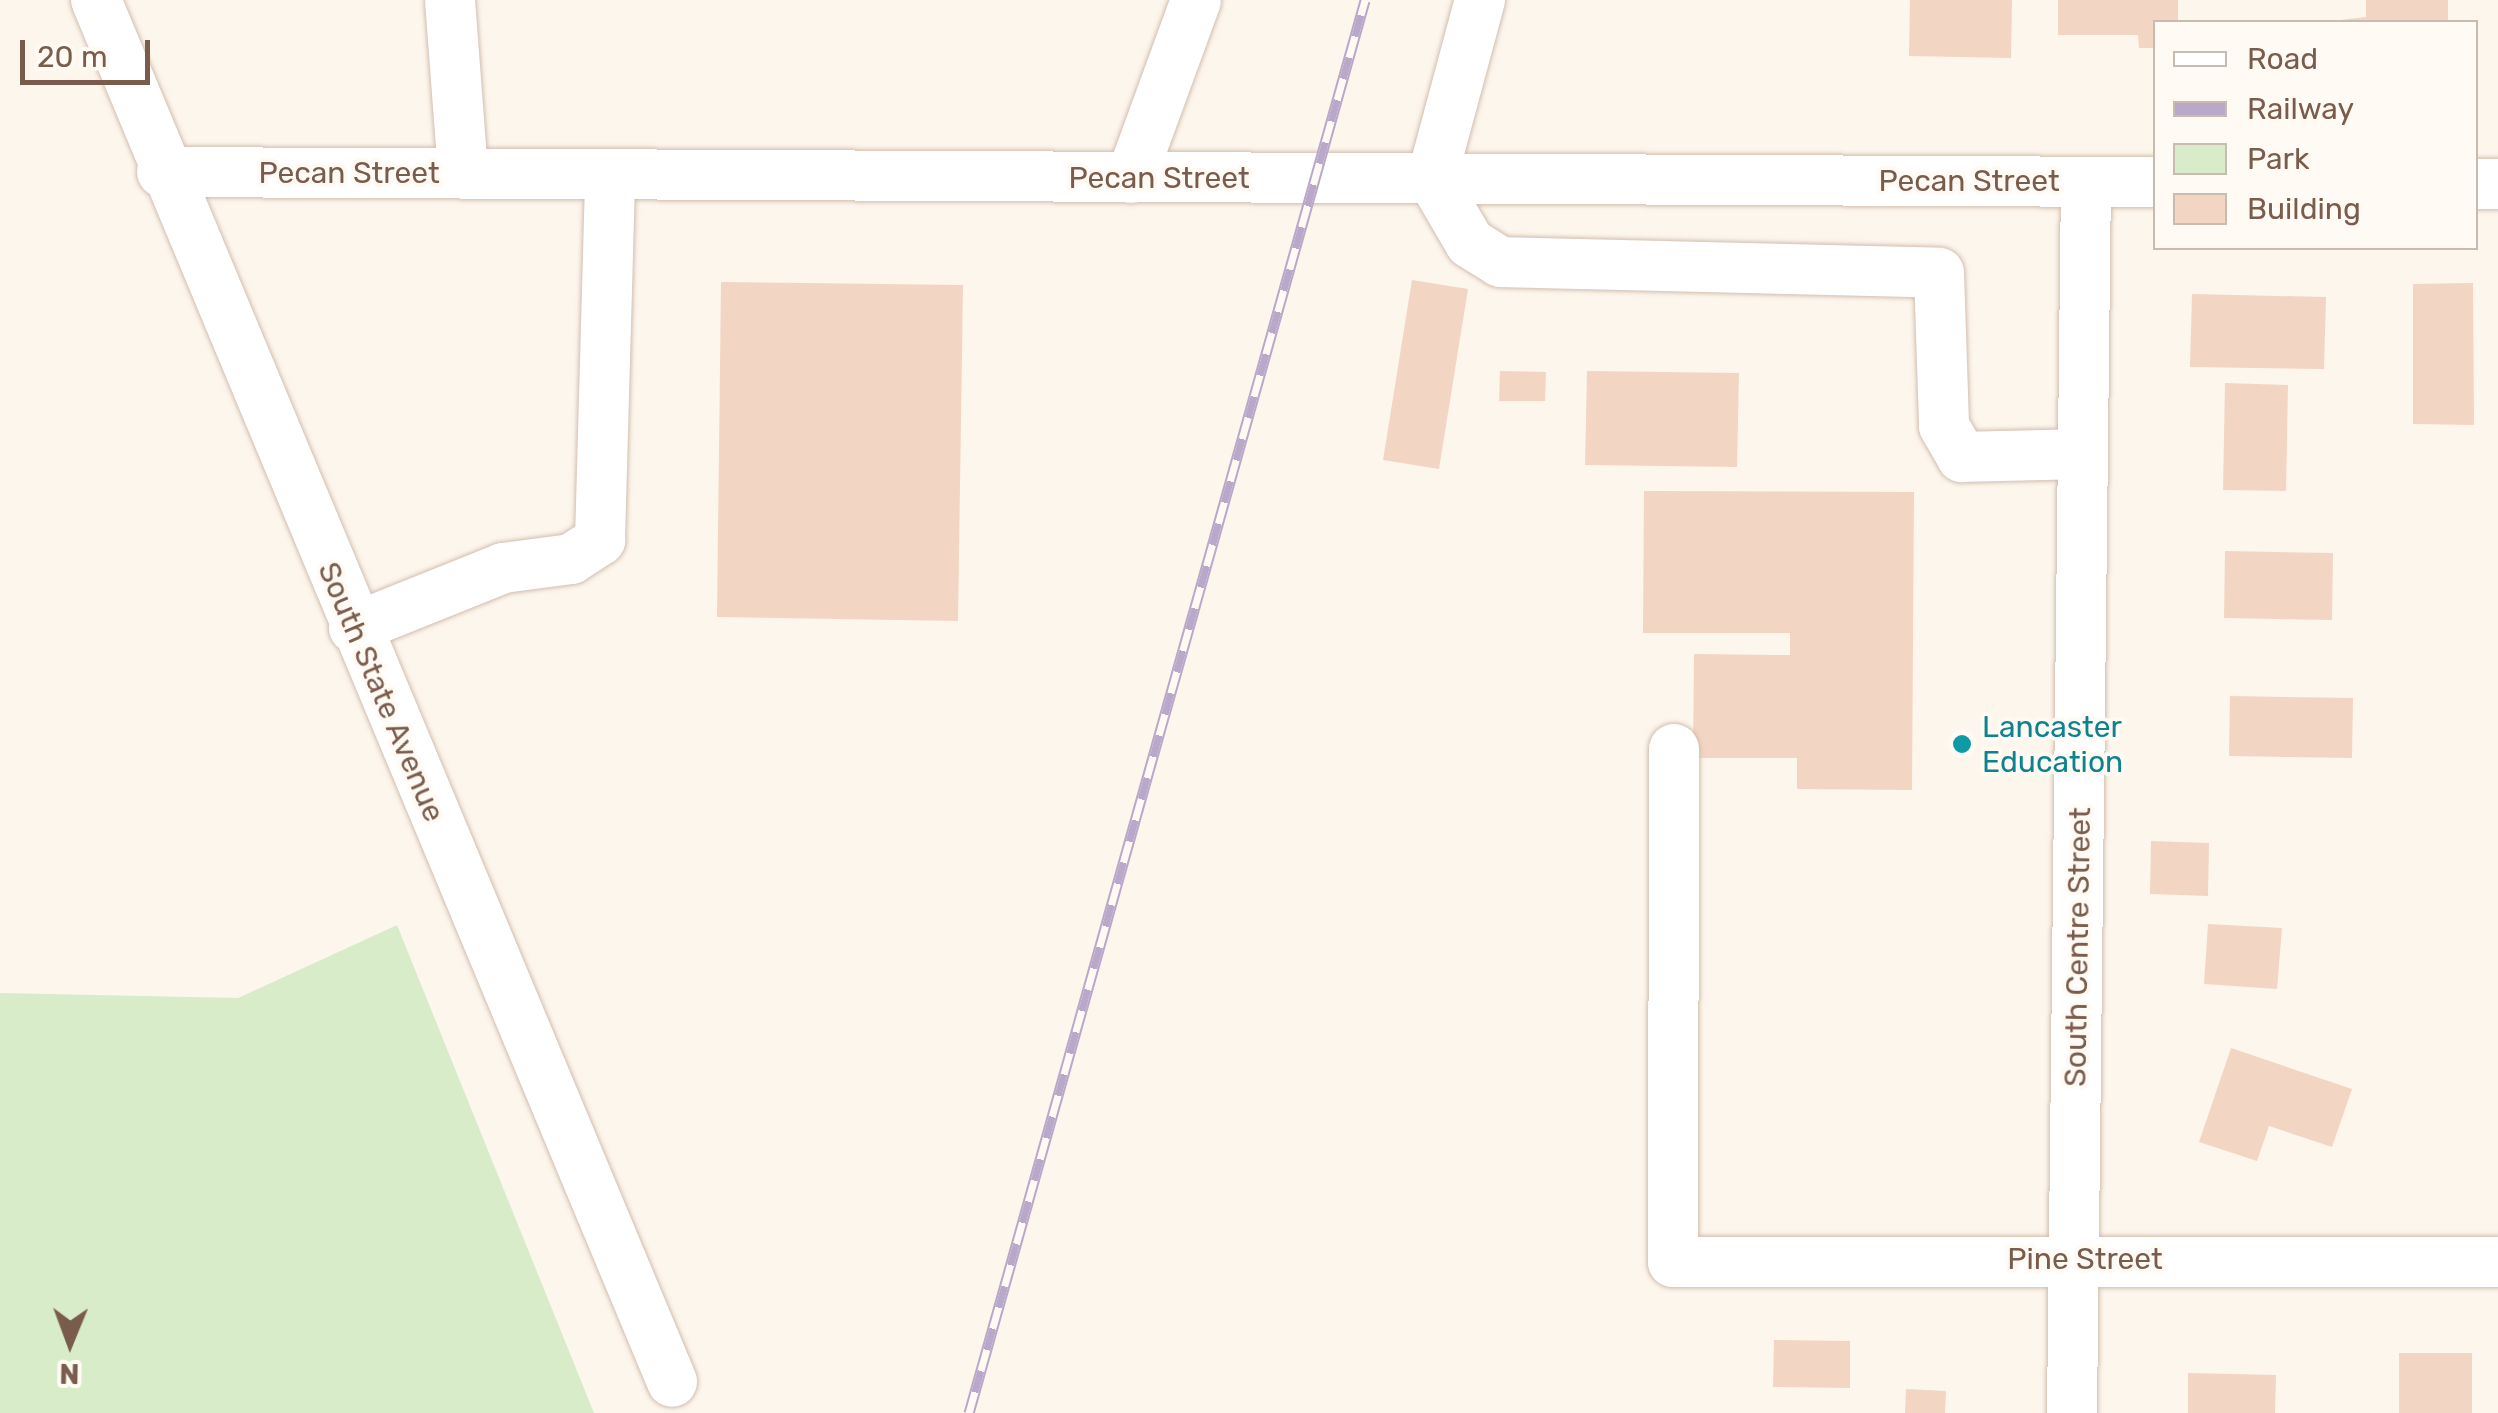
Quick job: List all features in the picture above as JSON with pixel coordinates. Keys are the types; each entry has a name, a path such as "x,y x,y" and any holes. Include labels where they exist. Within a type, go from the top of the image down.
{"street":[{"name":"South State Avenue","path":"96,0 162,172 672,1382"},
{"path":"450,0 463,174"},
{"path":"1131,178 1196,0"},
{"path":"1480,0 1432,178 1470,243 1501,262 1939,273 1944,426 1962,457 2083,454"},
{"name":"Pecan Street","path":"162,172 2153,182"},
{"path":"354,628 503,568 570,559 600,540 610,174"},
{"name":"South Centre Street","path":"2072,1413 2086,182"},
{"name":"Pine Street","path":"1674,749 1673,1262 2074,1258 2498,1262"}],"green space":[{"path":"397,925 594,1413 0,1413 0,993 238,998"}],"building":[{"path":"1910,0 2012,0 2011,58 1909,56"},
{"path":"2058,0 2178,0 2178,20 2153,20 2153,48 2139,48 2138,35 2058,35"},
{"path":"2366,0 2448,0 2448,20 2340,20 2366,17"},
{"path":"1412,280 1468,289 1439,469 1383,460"},
{"path":"721,282 963,285 958,621 717,617"},
{"path":"2473,283 2474,425 2413,424 2413,284"},
{"path":"2192,294 2326,297 2324,369 2190,367"},
{"path":"1500,371 1546,372 1545,401 1499,401"},
{"path":"1587,371 1739,373 1737,467 1585,465"},
{"path":"2225,383 2288,385 2286,491 2223,490"},
{"path":"1644,491 1914,492 1912,790 1797,789 1797,758 1693,758 1694,654 1790,655 1790,633 1643,633"},
{"path":"2225,551 2333,553 2332,620 2224,618"},
{"path":"2230,696 2353,698 2352,758 2229,756"},
{"path":"2151,841 2209,843 2208,896 2150,894"},
{"path":"2208,924 2282,928 2277,989 2204,984"},
{"path":"2231,1048 2352,1089 2332,1147 2269,1126 2257,1161 2199,1142"},
{"path":"1774,1340 1850,1341 1850,1388 1773,1387"},
{"path":"2399,1353 2472,1353 2472,1413 2399,1413"},
{"path":"2188,1373 2276,1375 2275,1413 2188,1413"},
{"path":"1906,1389 1946,1391 1945,1413 1905,1413"}],"railway":[{"path":"969,1413 1365,0"}],"place":[{"name":"Lancaster Education","path":"1962,744"}]}
